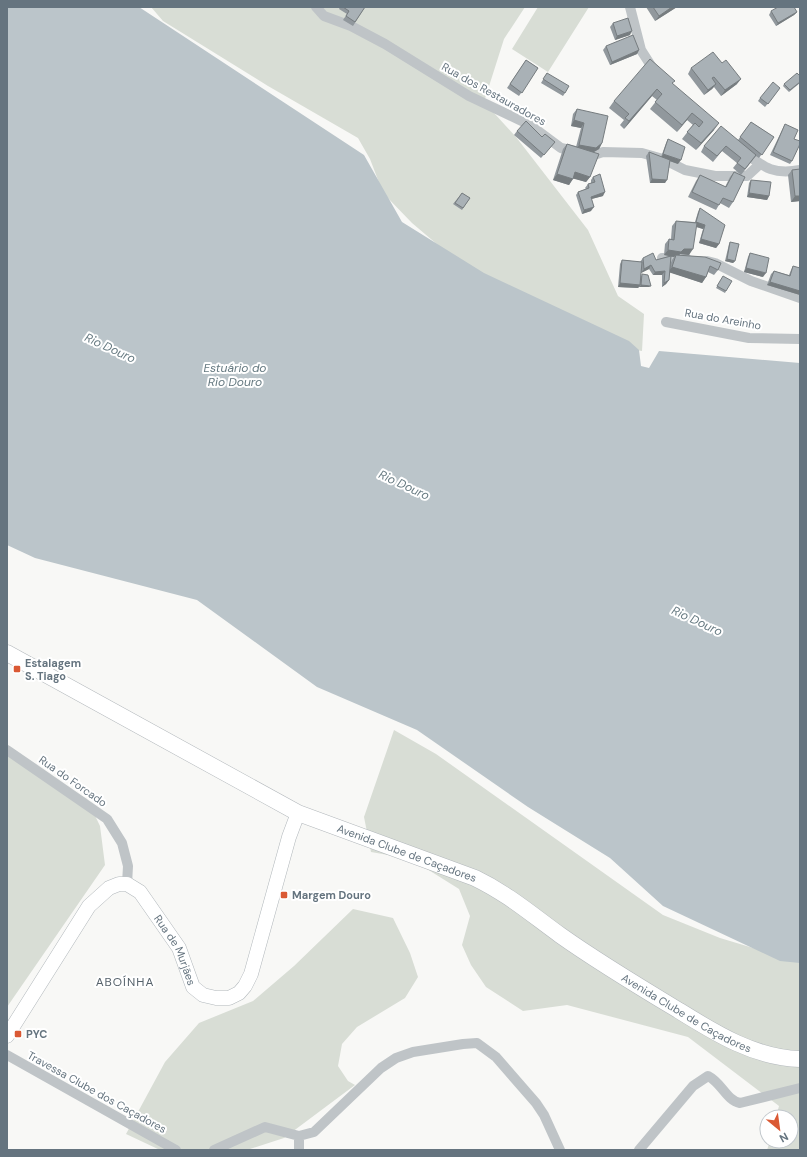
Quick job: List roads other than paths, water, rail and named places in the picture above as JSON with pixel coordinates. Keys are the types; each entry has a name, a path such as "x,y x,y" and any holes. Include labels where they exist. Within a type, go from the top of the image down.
{"main road":[{"name":"Avenida Clube de Caçadores","path":"11,658 298,813 481,881 501,890 561,935 617,972 703,1025 762,1053 787,1059 800,1059"},
{"name":"Rua de Murjães","path":"128,884 140,892 179,948 186,972 193,987 203,995 216,998 229,998 242,990 251,974 289,838 298,813"},
{"path":"7,1036 89,906 109,888 119,884 128,884"}],"street":[{"name":"Rua dos Restauradores","path":"316,7 324,16 351,26 385,44 469,96 530,125 561,148 594,155 603,152 642,153 663,159 685,170 715,176 748,176 760,164"},
{"path":"630,7 641,50 655,73 661,78"},
{"path":"732,144 774,172 800,170"},
{"path":"662,258 697,259 715,263 751,281 800,298"},
{"name":"Rua do Areinho","path":"666,322 749,338 800,340"},
{"name":"Rua do Forcado","path":"7,750 107,819 122,843 128,866 128,884"},
{"path":"214,1150 265,1127 298,1136 314,1132 381,1068 396,1058 413,1052 463,1044 478,1044 496,1057 536,1103 544,1115 560,1150"},
{"name":"Travessa Clube dos Caçadores","path":"7,1055 176,1150"},
{"path":"639,1150 693,1086 708,1076 719,1083 733,1101 740,1103 800,1088"},
{"path":"298,1136 299,1150"}],"water":[{"name":"Estuário do Rio Douro","path":"7,7 139,7 364,155 402,222 484,273 629,341 639,350 641,366 649,368 659,351 800,363 800,963 780,961 663,906 610,858 528,807 417,730 317,687 197,600 35,558 7,545"}],"place":[{"name":"Estalagem S. Tiago","path":"17,669"},
{"name":"Margem Douro","path":"284,895"},
{"name":"PYC","path":"18,1034"}],"district":[{"name":"ABOÍNHA","path":"125,982"}],"water label":[{"name":"Rio Douro","path":"110,348"},
{"name":"Rio Douro","path":"404,485"},
{"name":"Rio Douro","path":"697,621"}]}
